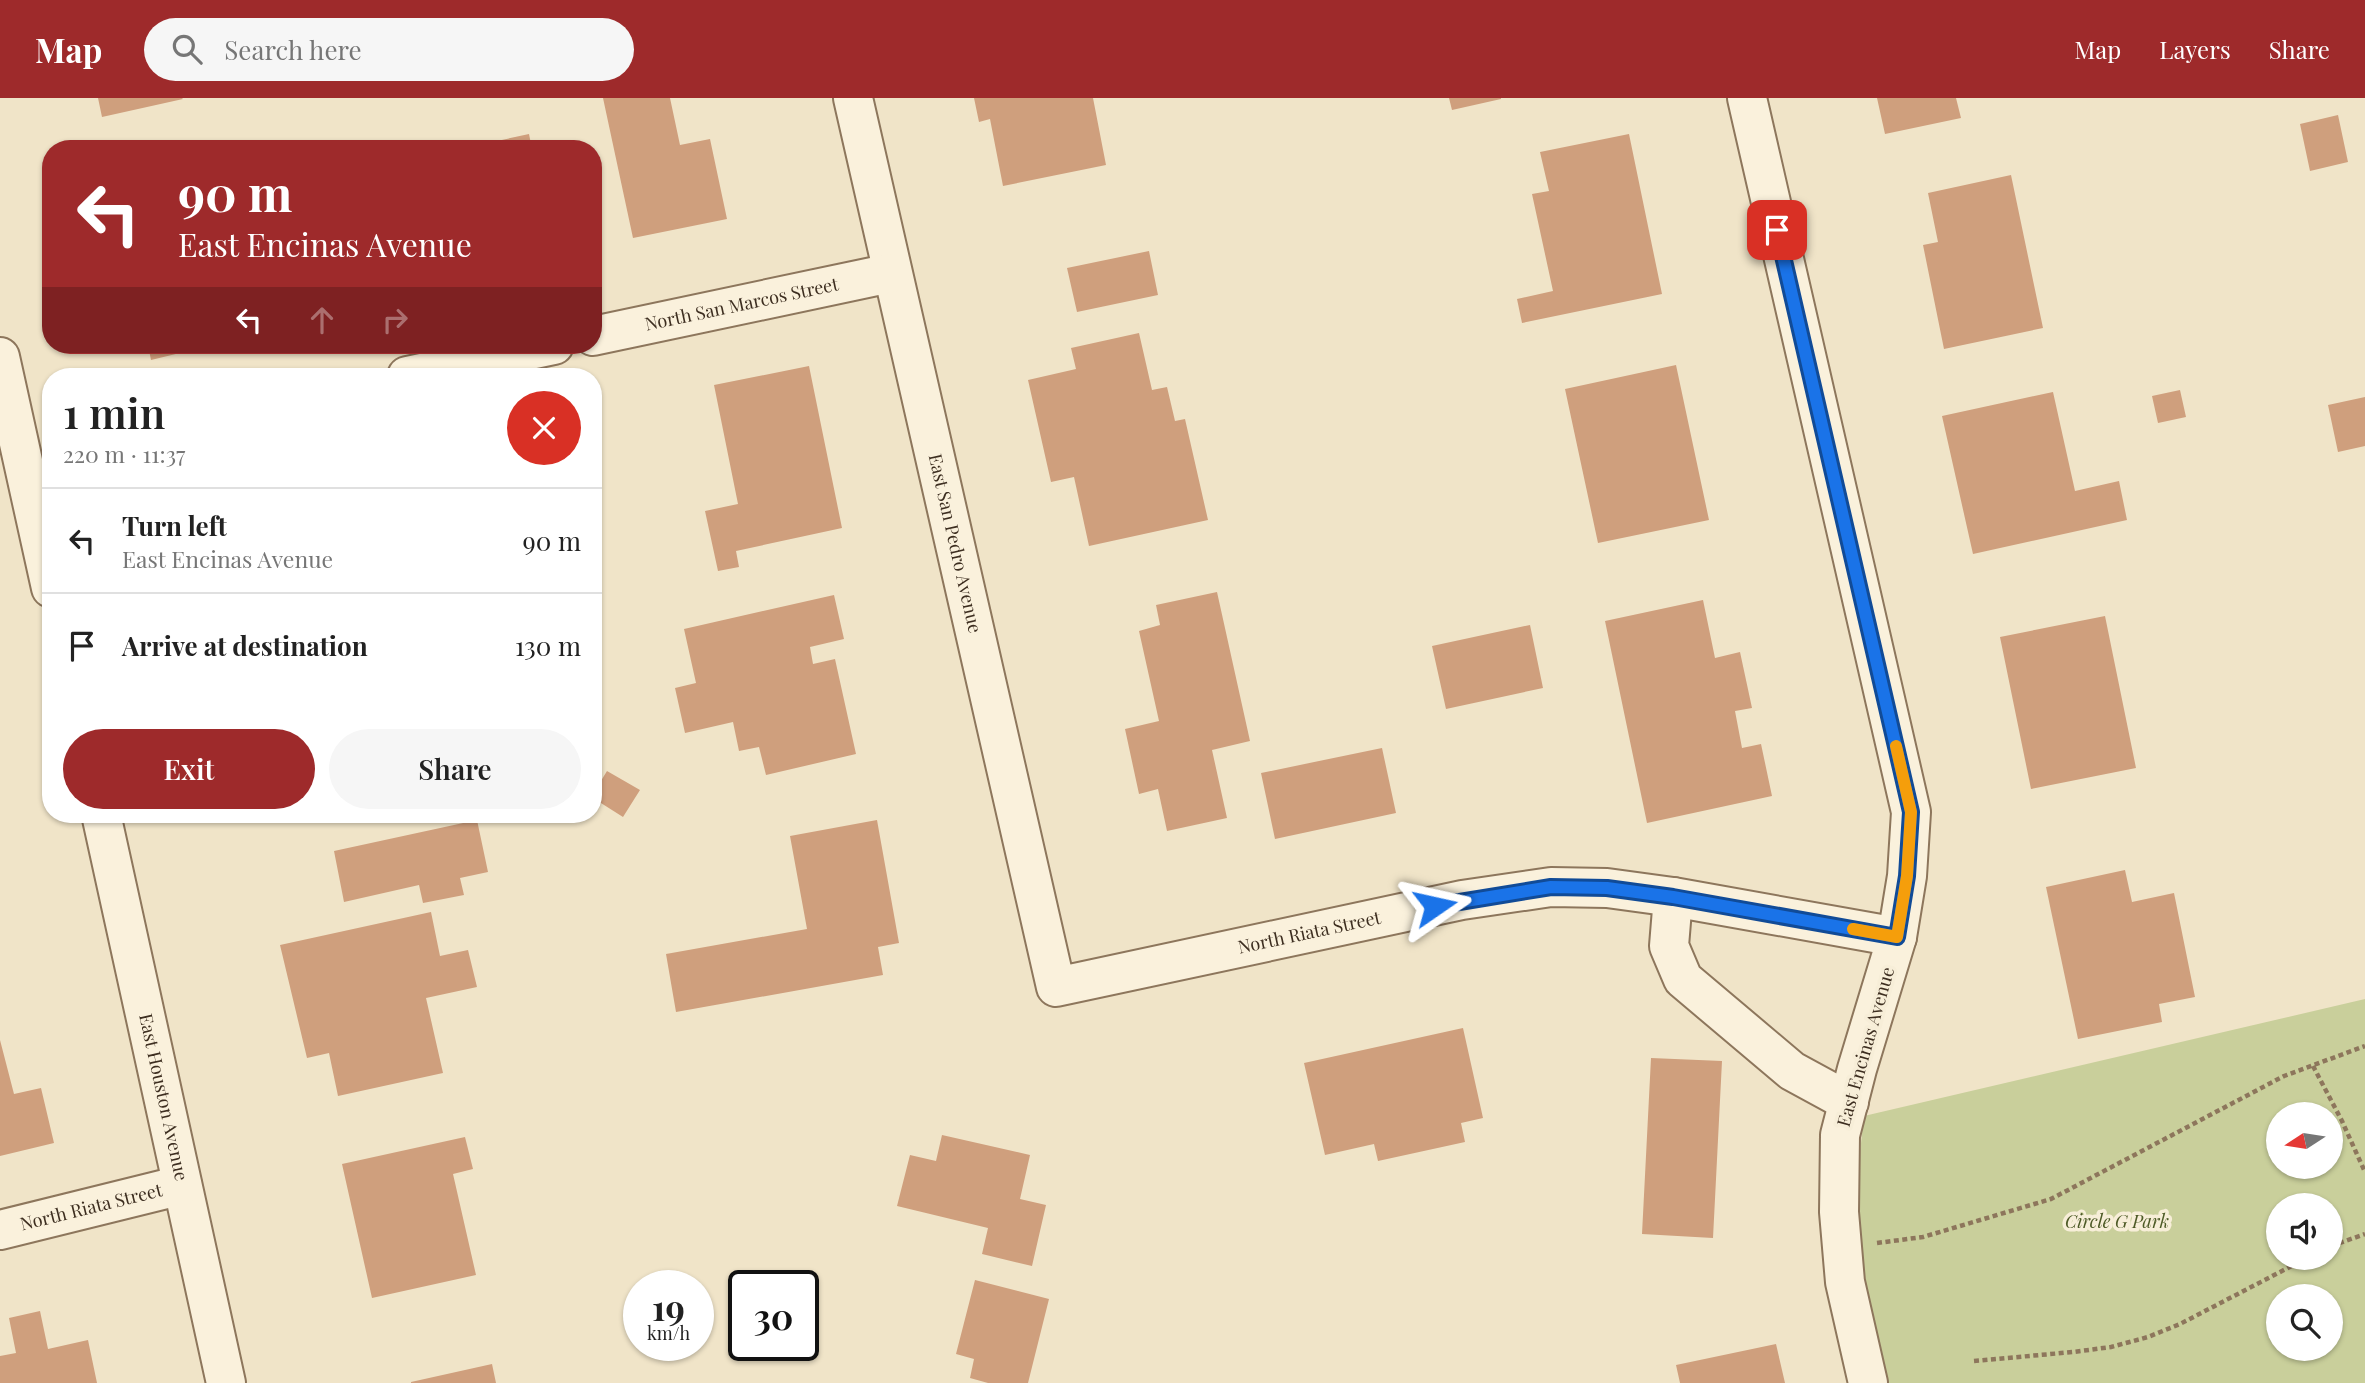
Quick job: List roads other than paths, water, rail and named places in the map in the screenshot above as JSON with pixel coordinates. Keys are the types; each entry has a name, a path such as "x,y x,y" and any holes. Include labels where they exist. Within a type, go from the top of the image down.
{"street":[{"name":"East San Pedro Avenue","path":"853,98 1056,987"},
{"name":"East Encinas Avenue","path":"1747,98 1911,812 1907,876 1897,937 1840,1135 1839,1212 1845,1282 1868,1383"},
{"name":"North San Marcos Street","path":"602,335 891,273"},
{"path":"445,368 511,354"},
{"path":"0,357 36,456 42,509"},
{"name":"East Houston Avenue","path":"103,823 226,1383"},
{"name":"North Riata Street","path":"1056,987 1462,900 1551,887 1607,888 1673,897 1897,937"},
{"path":"1673,897 1669,946 1683,979 1792,1071 1849,1102"},
{"name":"North Riata Street","path":"0,1230 182,1185"}],"park label":[{"name":"Circle G Park","path":"2117,1222"}]}
